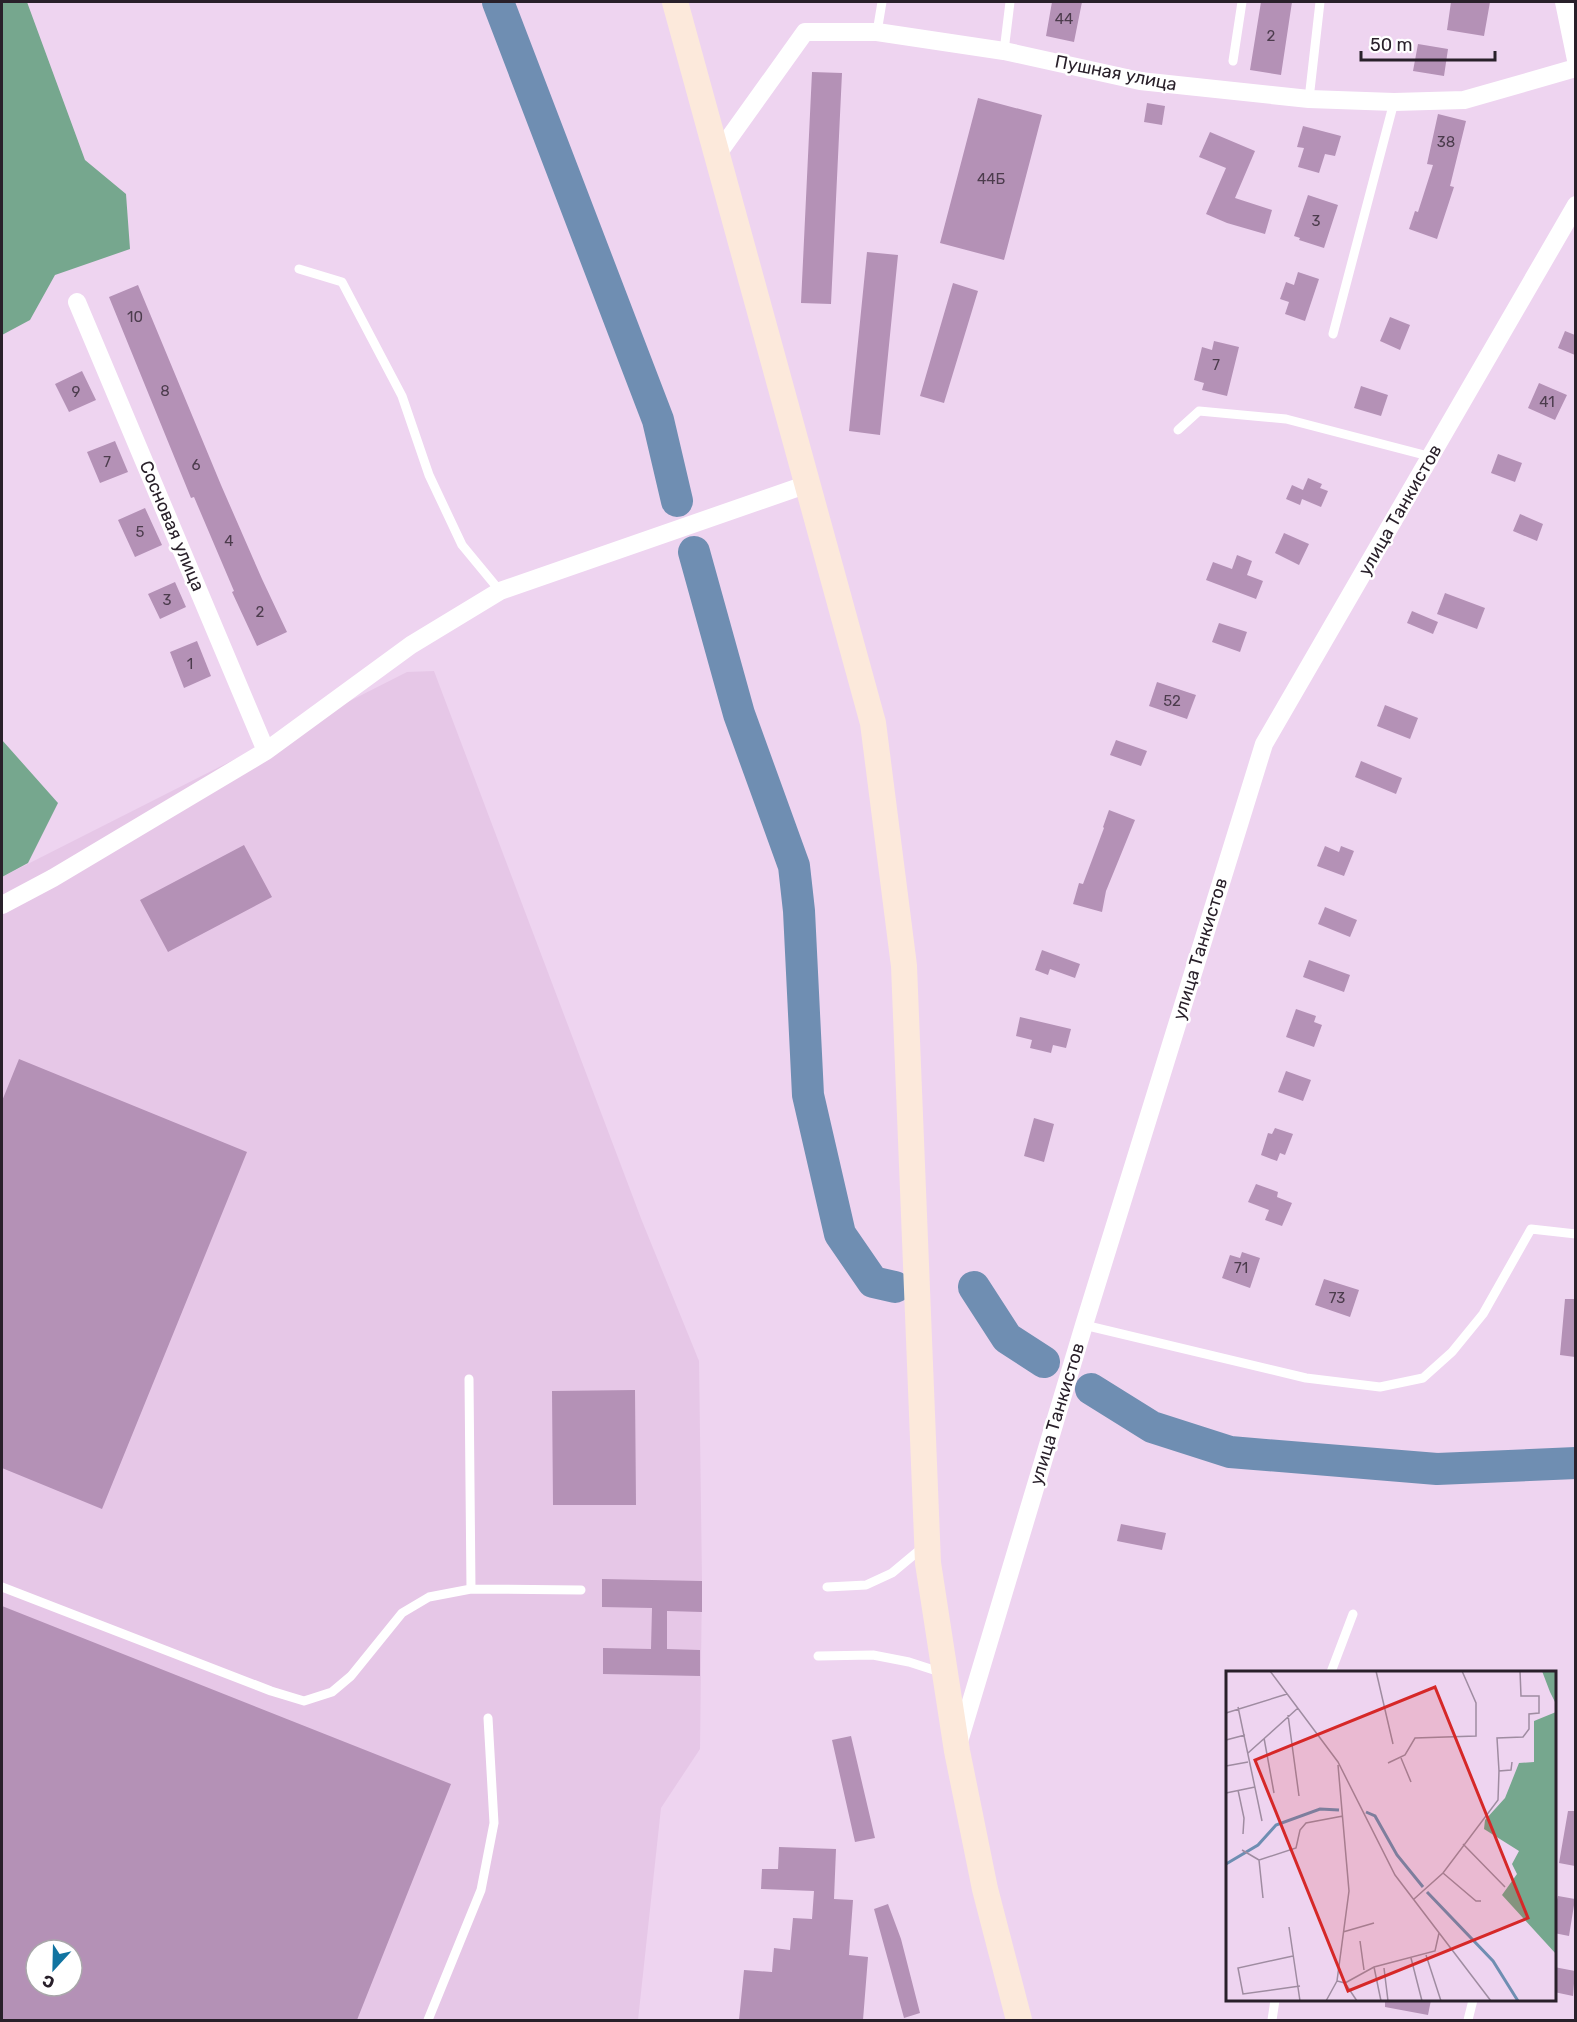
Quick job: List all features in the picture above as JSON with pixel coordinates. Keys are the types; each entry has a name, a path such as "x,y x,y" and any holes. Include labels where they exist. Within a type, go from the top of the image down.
{"main road":[{"path":"675,2 873,723 904,966 928,1563 957,1751 985,1889 1019,2020"}],"street":[{"path":"1563,2 1575,60"},
{"name":"Пушная улица","path":"717,155 805,32 877,32 1004,51 1140,81 1308,99 1394,102 1464,100 1575,68"},
{"name":"улица Танкистов","path":"957,1751 1084,1325 1264,744 1575,205"},
{"name":"Сосновая улица","path":"77,302 266,751"},
{"path":"2,905 53,878 266,751 411,645 500,591 808,484"}],"lane":[{"path":"877,32 882,2"},
{"path":"1004,51 1010,2"},
{"path":"1233,61 1242,2"},
{"path":"1308,99 1320,2"},
{"path":"1333,334 1394,102"},
{"path":"299,269 342,282 402,396 429,475 462,545 500,591"},
{"path":"1178,430 1199,411 1286,418 1431,457"},
{"path":"1084,1325 1306,1378 1380,1387 1423,1378 1452,1353 1483,1314 1531,1229 1575,1234"},
{"path":"469,1379 471,1589"},
{"path":"827,1587 866,1585 892,1573 927,1541"},
{"path":"2,1587 272,1691 304,1701 332,1692 351,1676 402,1613 429,1597 471,1589 581,1590"},
{"path":"1331,1671 1353,1614"},
{"path":"818,1656 873,1655 909,1662 945,1674"},
{"path":"428,2020 482,1890 494,1823 488,1718"},
{"path":"1272,2020 1275,2001"},
{"path":"1468,2020 1473,2001"}],"shaded area":[{"path":"434,671 642,1221 699,1361 702,1581 700,1749 661,1808 638,2020 2,2020 2,877 407,672"}],"green space":[{"path":"2,2 27,2 85,160 126,194 130,249 55,275 30,320 2,335"},
{"path":"2,740 58,803 28,863 2,877"}],"building":[{"path":"1052,2 1082,2 1074,42 1046,36"},
{"path":"1261,2 1292,2 1281,75 1250,70"},
{"path":"1451,2 1490,2 1484,36 1447,30"},
{"path":"1418,44 1448,49 1444,76 1413,71"},
{"path":"812,72 842,73 831,304 801,303"},
{"path":"978,98 1042,115 1004,260 940,243"},
{"path":"1147,103 1165,106 1162,125 1144,122"},
{"path":"1438,114 1466,121 1450,186 1454,187 1437,239 1409,229 1415,211 1418,212 1433,165 1427,164"},
{"path":"1303,126 1341,136 1335,156 1325,154 1319,173 1298,167 1304,148 1297,147"},
{"path":"1210,132 1255,151 1235,198 1272,210 1265,234 1206,214 1226,168 1199,157"},
{"path":"1308,195 1338,205 1324,248 1299,240 1300,238 1294,236"},
{"path":"867,252 898,255 880,435 849,431"},
{"path":"1298,272 1319,279 1305,321 1285,314 1289,302 1280,299 1286,282 1294,285"},
{"path":"953,283 978,291 944,403 920,396"},
{"path":"138,285 221,485 287,632 257,646 232,592 234,591 194,497 191,498 109,297"},
{"path":"1390,317 1410,325 1400,350 1380,341"},
{"path":"1565,331 1575,335 1575,355 1558,348"},
{"path":"1214,341 1239,347 1227,396 1202,390 1204,383 1194,380 1202,347 1212,350"},
{"path":"82,371 96,400 69,412 55,384"},
{"path":"1539,383 1567,395 1555,420 1528,408"},
{"path":"1361,386 1388,395 1381,416 1354,408"},
{"path":"115,441 128,472 100,483 87,452"},
{"path":"1498,454 1522,463 1515,482 1491,473"},
{"path":"1308,478 1322,484 1320,488 1328,491 1321,507 1302,499 1300,505 1286,499 1292,485 1303,490"},
{"path":"145,508 162,545 135,557 118,520"},
{"path":"1520,514 1543,524 1537,541 1513,531"},
{"path":"1284,533 1309,544 1299,565 1275,553"},
{"path":"1237,555 1252,561 1247,575 1263,581 1256,599 1206,580 1213,562 1232,569"},
{"path":"175,582 186,607 160,619 148,594"},
{"path":"1445,593 1485,608 1477,629 1437,614"},
{"path":"1412,611 1438,622 1433,634 1407,623"},
{"path":"1219,623 1247,632 1240,652 1212,642"},
{"path":"197,641 211,676 184,688 170,652"},
{"path":"1157,682 1196,695 1187,719 1149,706"},
{"path":"1385,705 1418,718 1410,739 1377,726"},
{"path":"1116,740 1147,751 1141,766 1110,755"},
{"path":"1361,761 1402,778 1396,794 1355,777"},
{"path":"1109,810 1135,820 1106,891 1102,912 1073,904 1079,883 1083,884"},
{"path":"244,845 272,897 168,952 140,900"},
{"path":"1325,846 1339,852 1341,846 1354,851 1344,876 1317,866"},
{"path":"1325,907 1357,920 1350,937 1318,924"},
{"path":"1042,950 1080,964 1075,978 1050,969 1048,975 1035,970"},
{"path":"1309,960 1350,975 1344,992 1303,977"},
{"path":"1296,1009 1316,1016 1314,1022 1322,1025 1314,1047 1286,1037"},
{"path":"1020,1017 1071,1029 1066,1048 1053,1045 1051,1053 1030,1048 1032,1040 1016,1036"},
{"path":"19,1059 247,1152 102,1509 2,1468 2,1101"},
{"path":"1286,1071 1311,1080 1303,1101 1278,1092"},
{"path":"1034,1118 1054,1124 1044,1162 1024,1156"},
{"path":"1275,1128 1293,1134 1285,1155 1280,1153 1277,1161 1261,1155 1268,1133 1272,1134"},
{"path":"1256,1184 1278,1192 1277,1197 1292,1203 1282,1226 1265,1220 1269,1210 1248,1202"},
{"path":"1242,1252 1260,1258 1250,1288 1222,1278 1230,1255 1240,1258"},
{"path":"1324,1279 1359,1290 1350,1317 1315,1305"},
{"path":"1565,1299 1575,1299 1575,1357 1560,1355"},
{"path":"635,1390 636,1505 553,1505 552,1391"},
{"path":"1121,1524 1166,1533 1162,1550 1117,1541"},
{"path":"602,1579 702,1581 702,1612 667,1611 667,1649 700,1650 700,1676 603,1674 603,1648 651,1649 652,1608 602,1607"},
{"path":"2,1606 451,1784 357,2020 2,2020"},
{"path":"851,1736 875,1838 855,1842 832,1740"},
{"path":"1568,1811 1575,1811 1575,1866 1559,1863"},
{"path":"779,1847 836,1849 834,1899 853,1900 849,1955 868,1957 863,2020 739,2020 744,1970 772,1972 774,1948 790,1950 793,1918 812,1919 814,1891 761,1889 762,1869 778,1869"},
{"path":"1558,1896 1575,1899 1569,1936 1556,1933"},
{"path":"888,1904 901,1939 920,2013 904,2018 874,1909"},
{"path":"1556,1967 1575,1971 1573,1996 1556,1992"},
{"path":"1385,2001 1431,2001 1428,2015 1385,2007"}],"waterway":[{"path":"498,2 658,420 677,501"},
{"path":"694,552 739,714 794,866 799,911 808,1095 840,1234 873,1282 895,1287"},
{"path":"974,1287 1007,1338 1044,1362"},
{"path":"1091,1389 1152,1427 1230,1452 1437,1469 1576,1463"}]}
